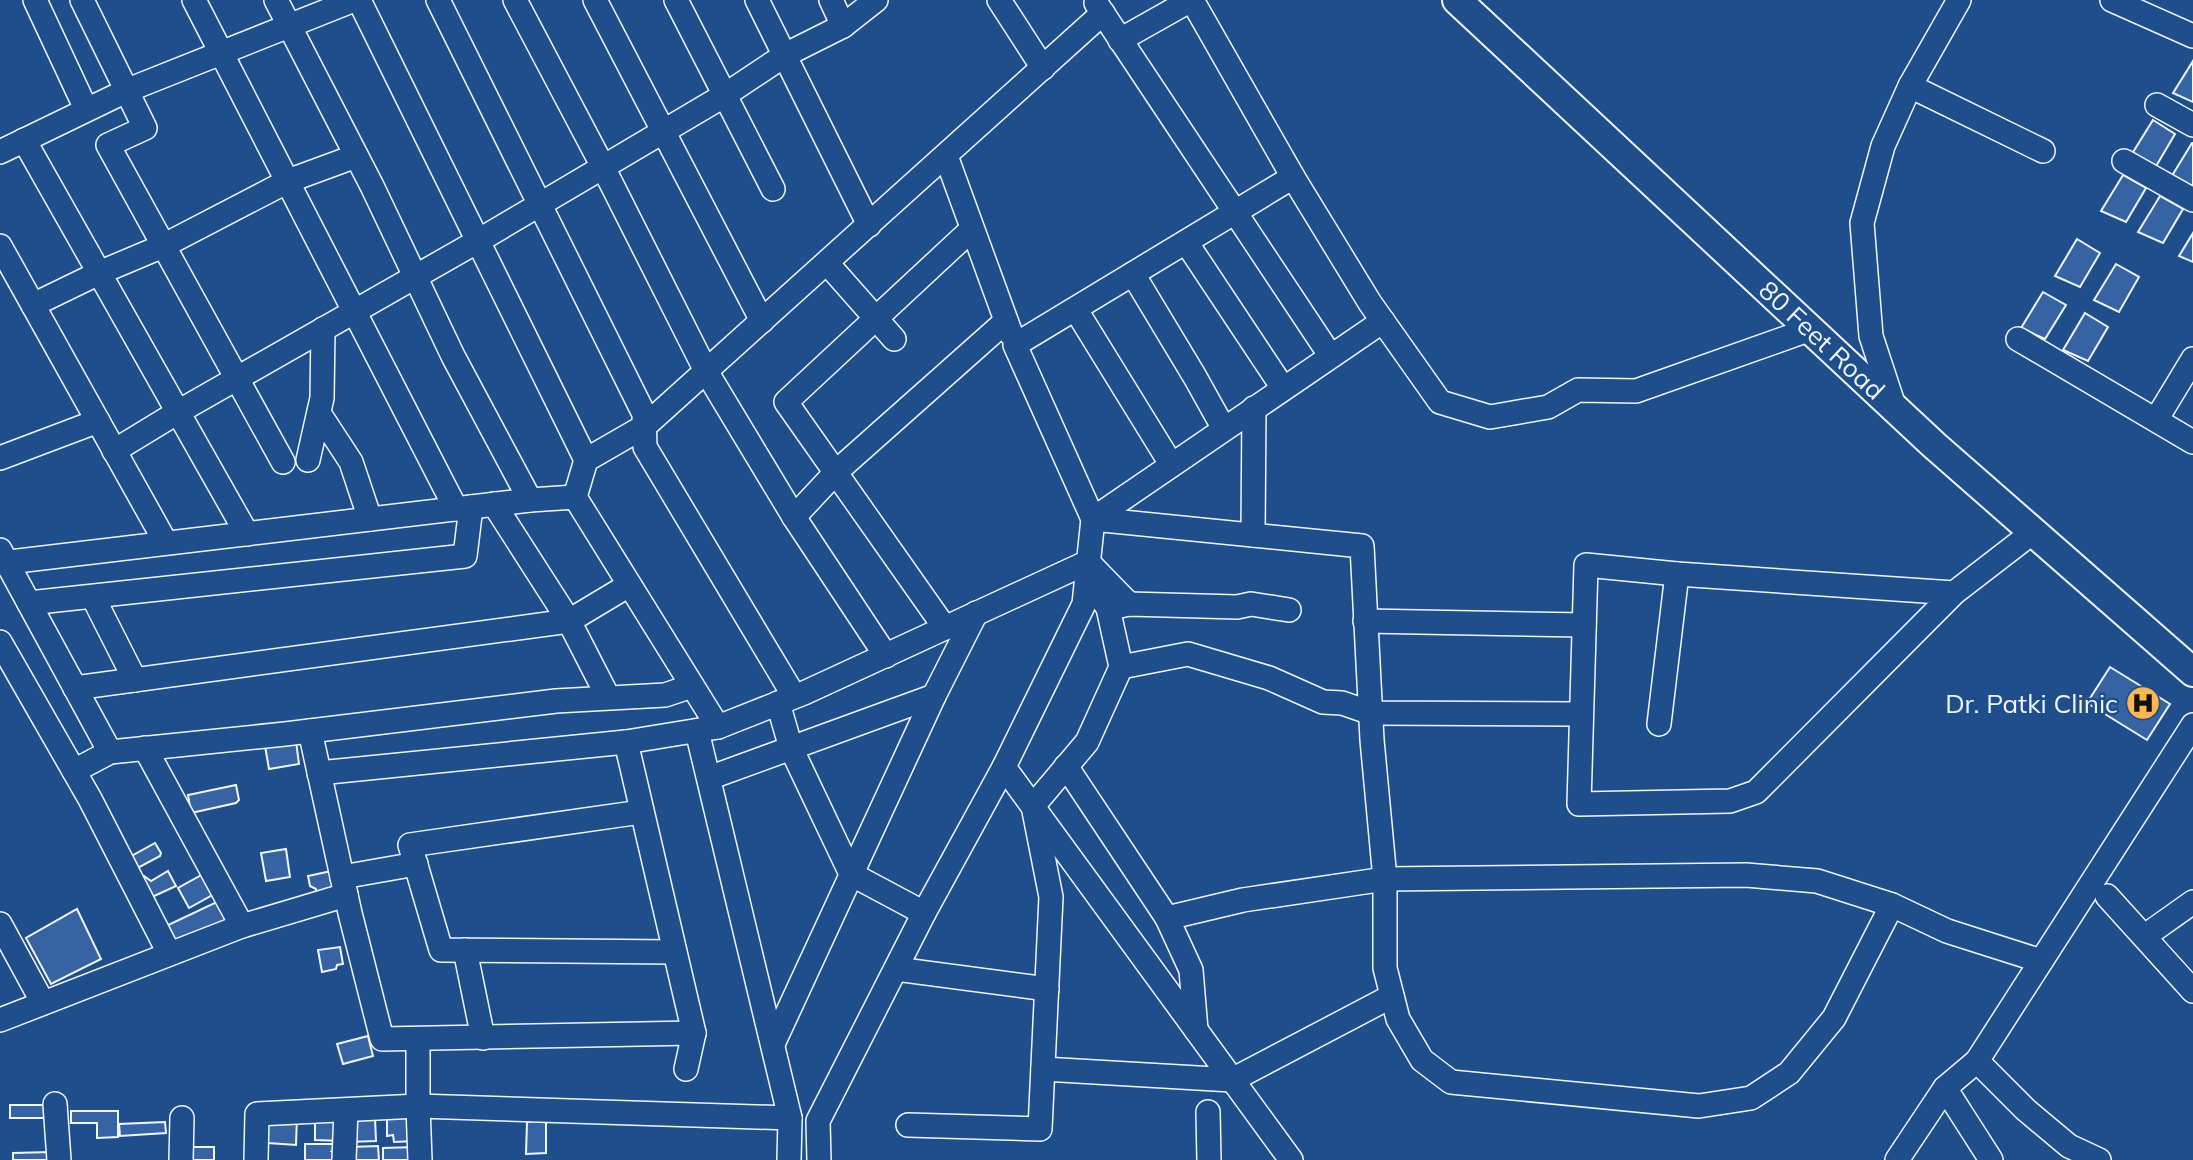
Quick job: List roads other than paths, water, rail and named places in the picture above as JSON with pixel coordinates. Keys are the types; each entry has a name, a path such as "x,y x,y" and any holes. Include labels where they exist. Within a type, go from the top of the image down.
{"main road":[{"name":"80 Feet Road","path":"1457,0 1895,409 2193,673"}],"street":[{"path":"35,0 86,109"},
{"path":"82,0 145,128 108,145 283,462"},
{"path":"29,604 465,556 463,508 356,311 194,0"},
{"path":"276,0 356,156 453,356 530,500"},
{"path":"0,152 128,90 356,0 586,460 575,497 692,686 707,729 709,778 790,1118 789,1160"},
{"path":"438,0 645,414 645,447 786,700 790,748 851,874 925,913"},
{"path":"515,0 706,371 794,517 886,656"},
{"path":"595,0 762,321"},
{"path":"676,0 773,189"},
{"path":"757,0 869,225"},
{"path":"831,0 843,26"},
{"path":"114,451 478,241 602,165 725,95 785,55 843,26 876,0"},
{"path":"999,0 1043,68"},
{"path":"1120,40 1191,0 1293,177 1383,321 1440,402 1490,417 1548,407 1578,390 1636,391 1811,329"},
{"path":"1895,409 1871,336 1862,223 1883,146 1910,86 1959,0"},
{"path":"2112,0 2193,36"},
{"path":"586,460 645,426 1043,68 1098,6 1330,355"},
{"path":"1910,86 2043,151"},
{"path":"2157,105 2193,125"},
{"path":"24,140 247,534"},
{"path":"33,305 163,246 288,181 356,156"},
{"path":"819,1160 818,1121 1004,767 1084,604 1093,519 1015,345 946,156"},
{"path":"2124,161 2193,200"},
{"path":"1015,345 1293,177"},
{"path":"945,628 786,402 972,229"},
{"path":"1186,242 1283,388"},
{"path":"0,246 166,543"},
{"path":"827,263 894,340"},
{"path":"1133,274 1224,429"},
{"path":"1076,310 1171,464"},
{"path":"794,517 836,472 1006,321"},
{"path":"1093,519 1383,321"},
{"path":"308,460 323,398 323,329"},
{"path":"2018,339 2193,442"},
{"path":"2156,420 2193,359"},
{"path":"1253,535 1254,408"},
{"path":"319,413 351,462 370,519"},
{"path":"0,458 98,422"},
{"path":"110,752 2,558 166,543 575,497"},
{"path":"494,505 569,621 608,697"},
{"path":"1093,519 1362,546 1371,713 1385,879 1385,968 1398,1019 1422,1060 1451,1082 1699,1106 1751,1098 1789,1073 1834,1018 1892,905"},
{"path":"1954,593 1586,565 1579,804 1730,802 1756,792 1954,593 2033,532"},
{"path":"1033,806 1087,742 1121,667 1119,606 1088,570"},
{"path":"319,773 626,742 707,729 786,700 976,613 1088,570"},
{"path":"1659,724 1677,574"},
{"path":"75,688 569,621 629,585"},
{"path":"93,597 135,680"},
{"path":"1119,606 1237,607 1251,604 1289,610"},
{"path":"773,1044 934,696 976,613"},
{"path":"1366,621 1584,625"},
{"path":"0,642 74,771 169,953"},
{"path":"1121,667 1188,654 1269,678 1323,702 1342,703 1371,713 1581,714"},
{"path":"74,771 110,752 441,714 608,697 664,695 692,686"},
{"path":"709,778 934,696"},
{"path":"1897,1160 1945,1087 1977,1061 2193,725"},
{"path":"310,731 344,886 382,1039 694,1033"},
{"path":"626,742 694,1033 685,1069"},
{"path":"145,748 242,926"},
{"path":"1066,766 1167,918 1191,970 1196,1030"},
{"path":"1004,767 1291,1160"},
{"path":"908,1125 1040,1129 1051,897 1033,806"},
{"path":"641,812 410,845 441,950 674,952"},
{"path":"0,1020 344,886 416,864"},
{"path":"1167,918 1243,900 1385,879 1746,875 1818,881 1892,905 1947,931 2041,961"},
{"path":"2107,896 2193,991"},
{"path":"2145,936 2193,902"},
{"path":"0,924 43,1003"},
{"path":"465,950 483,1038"},
{"path":"896,969 1047,989"},
{"path":"1043,1069 1232,1080 1392,996"},
{"path":"418,1040 421,1160"},
{"path":"1977,1061 2026,1110 2069,1146 2099,1160"},
{"path":"1945,1087 1991,1160"},
{"path":"55,1104 59,1160"},
{"path":"256,1160 257,1114 418,1106 790,1118"},
{"path":"344,1160 346,1110"},
{"path":"1208,1112 1209,1160"},
{"path":"181,1160 182,1118"}],"place":[{"name":"Dr. Patki Clinic","path":"2143,703"}]}
